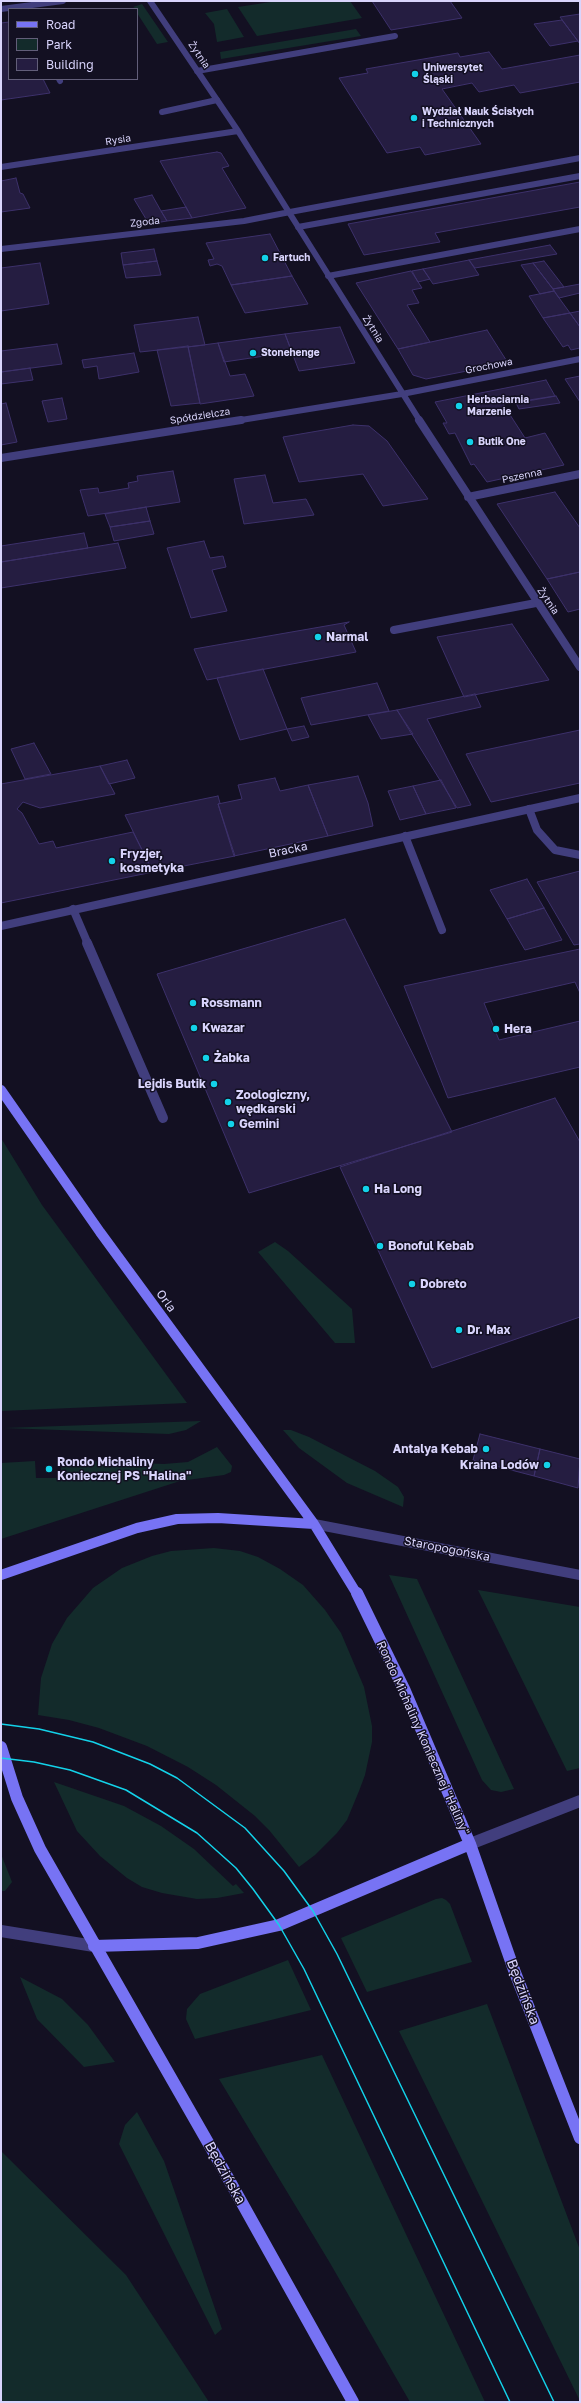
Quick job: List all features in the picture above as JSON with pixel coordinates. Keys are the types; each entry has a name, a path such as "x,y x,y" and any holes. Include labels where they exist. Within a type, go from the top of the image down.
{"street":[{"path":"16,8 63,1"},
{"name":"Żytnia","path":"150,1 238,131 290,212 402,394 536,602 580,667"},
{"path":"197,71 395,36"},
{"path":"162,112 217,100"},
{"name":"Rysia","path":"1,167 238,131"},
{"name":"Zgoda","path":"1,249 244,221 580,158"},
{"path":"298,227 580,176"},
{"path":"328,276 580,229"},
{"name":"Grochowa","path":"402,394 580,359"},
{"name":"Spółdzielcza","path":"1,458 402,394"},
{"name":"Pszenna","path":"468,497 580,474"},
{"path":"394,630 536,602"},
{"name":"Bracka","path":"1,926 580,798"},
{"path":"529,809 537,830 555,850 580,855"},
{"path":"405,836 442,930"},
{"path":"73,909 163,1118"},
{"name":"Orla","path":"1,1090 100,1232 314,1524"},
{"path":"1,1575 136,1528 177,1519 218,1518 314,1524"},
{"name":"Staropogońska","path":"314,1524 580,1575"},
{"name":"Rondo Michaliny Koniecznej \"Haliny\"","path":"94,1946 198,1943 279,1924 470,1844 405,1691 364,1605 314,1524"},
{"path":"1,1747 16,1798 40,1849 94,1946"},
{"path":"470,1844 580,1801"},
{"name":"Będzińska","path":"470,1844 514,1970 580,2138"},
{"path":"1,1931 94,1946"},
{"name":"Będzińska","path":"94,1946 218,2160 352,2402"}],"green space":[{"path":"277,1 350,1 362,18 257,36 238,7"},
{"path":"142,4 168,42 157,44 138,15 138,8 133,7"},
{"path":"227,9 244,37 217,42 214,24 205,13"},
{"path":"356,29 361,36 221,59 220,52"},
{"path":"1,1138 42,1205 187,1403 1,1411"},
{"path":"275,1242 288,1251 352,1309 355,1343 335,1343 258,1252"},
{"path":"201,1421 186,1430 169,1434 4,1428"},
{"path":"283,1430 291,1430 309,1437 375,1471 398,1487 404,1497 403,1507 347,1483 299,1448"},
{"path":"217,1447 232,1466 231,1472 224,1475 180,1481 1,1539 1,1463 35,1461 36,1478 60,1478 62,1460 164,1464 188,1462"},
{"path":"214,1548 240,1551 258,1557 280,1569 303,1585 325,1610 341,1633 364,1687 372,1726 372,1742 365,1775 347,1820 337,1833 315,1855 299,1867 269,1830 255,1816 216,1785 188,1767 147,1746 99,1728 69,1720 38,1715 41,1678 52,1644 67,1618 93,1588 122,1568 152,1556 171,1551"},
{"path":"389,1575 417,1579 514,1789 501,1792 491,1790 482,1780"},
{"path":"478,1590 580,1607 580,1768 567,1771"},
{"path":"54,1782 124,1806 161,1826 194,1849 233,1886 236,1884 244,1893 217,1898 197,1899 162,1893 142,1887 127,1878 100,1856 77,1831"},
{"path":"1,1854 12,1882 5,1891 1,1891"},
{"path":"442,1898 450,1904 472,1962 367,1992 341,1938 436,1899"},
{"path":"288,1960 311,2010 195,2039 186,2019 187,2009 200,1994"},
{"path":"20,1977 62,1999 88,2025 115,2062 84,2067 37,2019"},
{"path":"487,2004 580,2250 580,2401 399,2031"},
{"path":"322,2055 485,2402 410,2402 330,2263 219,2079"},
{"path":"137,2112 164,2161 222,2329 215,2335 119,2144 125,2125"},
{"path":"1,2151 126,2275 209,2402 1,2402"}],"building":[{"path":"372,1 450,1 462,18 391,30"},
{"path":"580,14 580,44 560,17"},
{"path":"562,20 578,41 550,46 534,24"},
{"path":"8,22 8,80 44,80 50,93 1,100 1,23"},
{"name":"Wydział Nauk Ścisłych i Technicznych","path":"489,52 502,69 580,55 580,82 520,93 514,85 479,92 472,83 442,89 481,144 425,155 420,147 387,153 339,78 368,73 366,69 458,53 460,57"},
{"path":"217,152 221,153 229,166 222,168 246,208 192,218 160,161"},
{"path":"16,178 20,193 23,194 30,208 1,212 1,181"},
{"path":"580,182 580,207 435,233 440,242 364,255 348,224"},
{"path":"152,195 167,221 149,224 134,199"},
{"path":"186,207 192,218 167,221 161,211"},
{"path":"270,234 292,276 231,285 222,266 217,264 210,266 208,260 214,259 206,243"},
{"path":"550,245 557,254 475,268 469,260"},
{"path":"154,249 157,261 123,265 121,253"},
{"path":"469,260 479,275 433,284 423,269"},
{"path":"157,261 161,275 126,278 123,265"},
{"path":"544,261 564,287 553,289 533,263"},
{"path":"40,263 49,304 1,311 1,268"},
{"path":"533,263 554,291 540,294 521,265"},
{"path":"423,269 430,279 418,282 412,271"},
{"path":"411,271 422,288 412,290 419,303 407,305 430,342 398,349 356,283"},
{"path":"292,276 308,304 245,313 231,285"},
{"path":"580,284 580,293 559,298 553,289"},
{"path":"554,291 570,313 543,318 529,296"},
{"path":"580,311 580,327 570,313"},
{"path":"570,313 580,327 580,348 571,350 568,345 563,347 543,318"},
{"path":"198,317 205,345 140,352 134,325"},
{"path":"340,327 355,363 299,371 285,334"},
{"path":"487,330 508,363 426,379 413,375 398,349"},
{"path":"285,334 293,355 279,357 278,354 224,362 218,343"},
{"path":"218,343 230,376 245,374 254,396 200,404 188,347"},
{"path":"57,344 62,364 1,372 1,351"},
{"path":"188,346 200,403 171,406 157,350"},
{"path":"134,353 139,372 99,379 97,366 84,368 82,360"},
{"path":"30,368 33,380 1,384 1,372"},
{"path":"580,376 580,402 565,379"},
{"path":"546,380 555,396 503,404 525,438 545,433 564,465 487,482 474,464 471,465 455,433 449,434 443,423 447,423 435,402"},
{"path":"556,396 560,403 519,409 516,403"},
{"path":"62,398 67,419 48,422 42,401"},
{"path":"6,403 17,442 1,445 1,404"},
{"path":"353,425 369,426 387,441 428,499 383,506 363,474 299,482 283,437"},
{"path":"173,471 180,502 88,516 80,490 98,488 99,493 129,488 128,483 138,481 137,476"},
{"path":"265,475 273,503 306,499 314,515 244,524 234,479"},
{"path":"555,492 580,528 580,572 547,579 497,504"},
{"path":"146,507 150,521 110,527 105,514"},
{"path":"150,521 154,534 114,541 110,527"},
{"path":"84,533 88,548 1,562 1,546"},
{"path":"204,541 210,558 223,556 226,567 212,570 227,611 191,618 167,548"},
{"path":"118,543 126,568 1,588 1,562"},
{"path":"580,572 580,609 568,612 547,579"},
{"path":"349,622 344,625 356,652 207,680 194,649"},
{"path":"512,624 549,680 464,697 437,637"},
{"path":"263,669 287,729 240,740 217,678"},
{"path":"377,683 389,711 311,725 301,698"},
{"path":"475,694 481,707 427,719 471,805 457,808 397,710"},
{"path":"397,710 413,734 381,739 368,715"},
{"path":"304,726 309,737 292,741 287,729"},
{"path":"580,730 580,783 491,802 466,754"},
{"path":"34,743 51,774 25,779 11,749"},
{"path":"127,760 135,778 109,784 100,766"},
{"path":"100,766 115,794 40,808 23,802 17,809 22,813 39,844 53,841 56,848 133,832 153,872 1,903 1,784"},
{"path":"358,776 368,803 373,826 328,836 308,785"},
{"path":"275,778 280,791 308,785 328,836 234,856 218,804 242,799 238,785"},
{"path":"441,780 456,808 426,814 413,786"},
{"path":"413,786 426,814 400,820 388,791"},
{"path":"218,796 220,803 218,804 235,856 153,872 125,815"},
{"path":"580,871 580,944 574,945 537,882"},
{"path":"527,879 544,908 507,919 490,890"},
{"path":"544,908 562,940 525,950 507,919"},
{"path":"345,919 452,1132 249,1193 157,974"},
{"name":"Hera","path":"580,949 580,993 575,982 484,1003 499,1040 580,1021 580,1067 448,1098 404,986"},
{"path":"555,1098 580,1142 580,1317 432,1368 340,1167"},
{"path":"480,1434 540,1449 534,1476 473,1460"},
{"path":"540,1449 580,1459 578,1488 534,1476"}],"tram line":[{"path":"1,1724 39,1729 93,1742 150,1764 177,1778 245,1828 284,1871 313,1911 337,1954 554,2402"},
{"path":"1,1758 34,1762 70,1770 126,1790 197,1833 236,1868 253,1889 279,1925 304,1969 510,2402"}],"place":[{"name":"Uniwersytet Śląski","path":"415,74"},
{"name":"Wydział Nauk Ścisłych i Technicznych","path":"414,118"},
{"name":"Fartuch","path":"265,258"},
{"name":"Stonehenge","path":"253,353"},
{"name":"Herbaciarnia Marzenie","path":"459,406"},
{"name":"Butik One","path":"470,442"},
{"name":"Narmal","path":"318,637"},
{"name":"Fryzjer, kosmetyka","path":"112,861"},
{"name":"Rossmann","path":"193,1003"},
{"name":"Kwazar","path":"194,1028"},
{"name":"Hera","path":"496,1029"},
{"name":"Żabka","path":"206,1058"},
{"name":"Lejdis Butik","path":"214,1084"},
{"name":"Zoologiczny, wędkarski","path":"228,1102"},
{"name":"Gemini","path":"231,1124"},
{"name":"Ha Long","path":"366,1189"},
{"name":"Bonoful Kebab","path":"380,1246"},
{"name":"Dobreto","path":"412,1284"},
{"name":"Dr. Max","path":"459,1330"},
{"name":"Antalya Kebab","path":"486,1449"},
{"name":"Kraina Lodów","path":"547,1465"},
{"name":"Rondo Michaliny Koniecznej PS \"Halina\"","path":"49,1469"}]}
